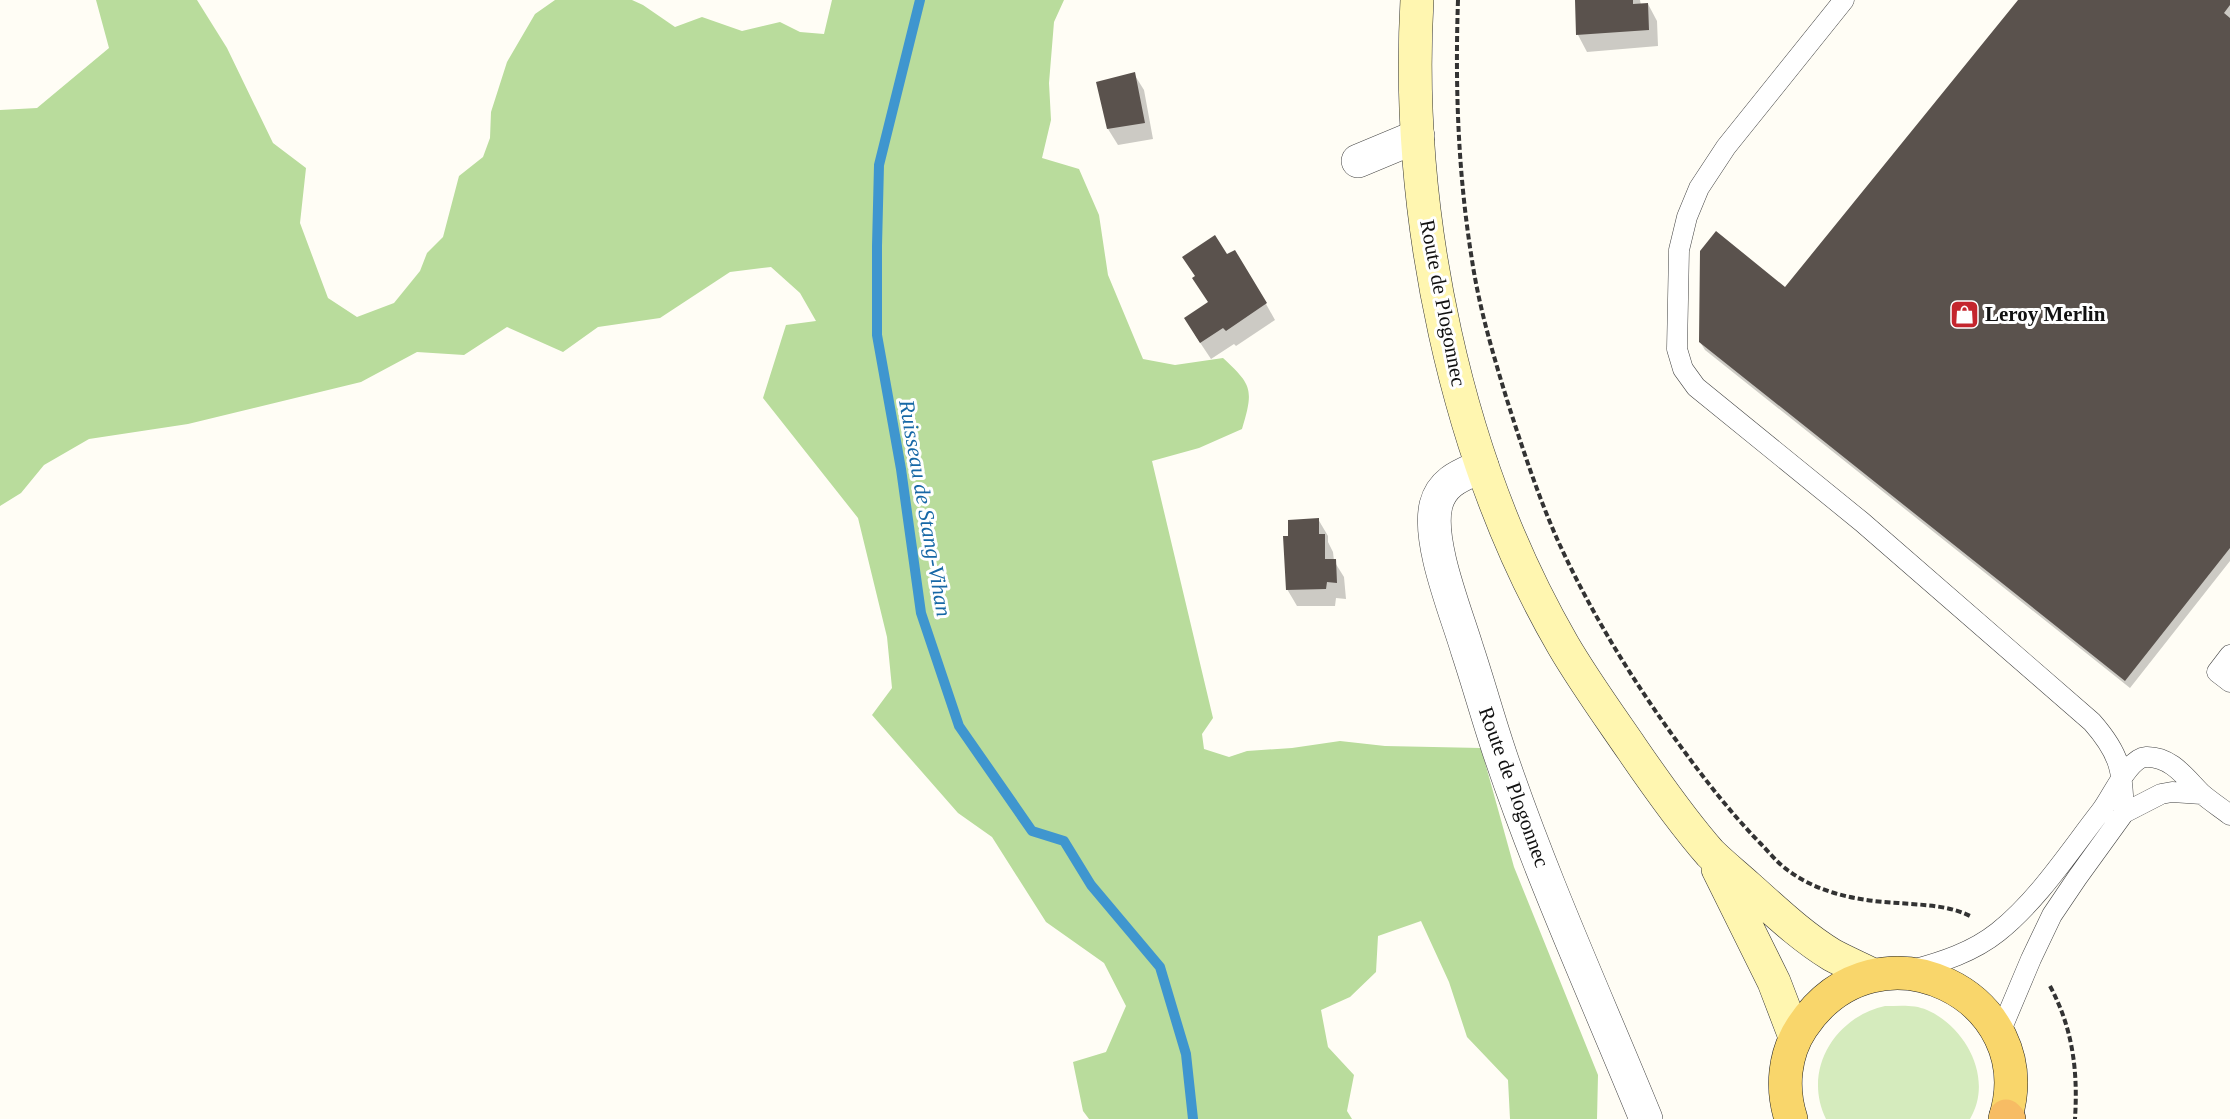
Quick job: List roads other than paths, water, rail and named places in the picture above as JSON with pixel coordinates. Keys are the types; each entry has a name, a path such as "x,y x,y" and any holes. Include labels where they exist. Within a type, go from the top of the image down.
{"main road":[{"name":"Route de Plogonnec","path":"1417,0 1418,136 1423,197 1439,299 1461,398 1482,466 1527,575 1562,644 1591,691 1655,782 1711,854 1792,926 1833,955 1888,974"},
{"name":"Route de Plogonnec","path":"1711,854 1773,982 1795,1037"},
{"path":"1791,1119 1786,1103 1785,1069 1795,1037 1814,1009 1841,987 1888,974 1933,978 1960,991 1982,1011 1999,1035 2008,1062 2010,1089 2007,1118"}],"street":[{"path":"1358,161 1418,136"},
{"name":"Route de Plogonnec","path":"1482,466 1452,480 1442,490 1436,505 1434,522 1436,540 1447,586 1502,759 1583,970 1646,1119"}],"lane":[{"path":"1844,0 1726,147 1699,188 1687,217 1679,250 1677,349 1683,369 1696,387 1862,522 2092,722 2109,742 2122,775 2124,813"},
{"path":"2230,655 2217,672 2230,682"},
{"path":"1888,974 1940,963 1972,948 1998,932 2031,900 2111,798 2122,775 2134,762 2145,757 2166,761 2183,772 2202,794 2230,815"},
{"path":"1999,1035 2052,915 2124,813 2161,794 2172,792 2202,794"}],"waterway":[{"name":"Ruisseau de Stang-Vihan","path":"920,0 879,165 877,335 901,469 921,613 959,726 1032,831 1064,841 1091,885 1160,967 1186,1054 1193,1119"}],"place":[{"name":"Leroy Merlin","path":"1964,314"}]}
